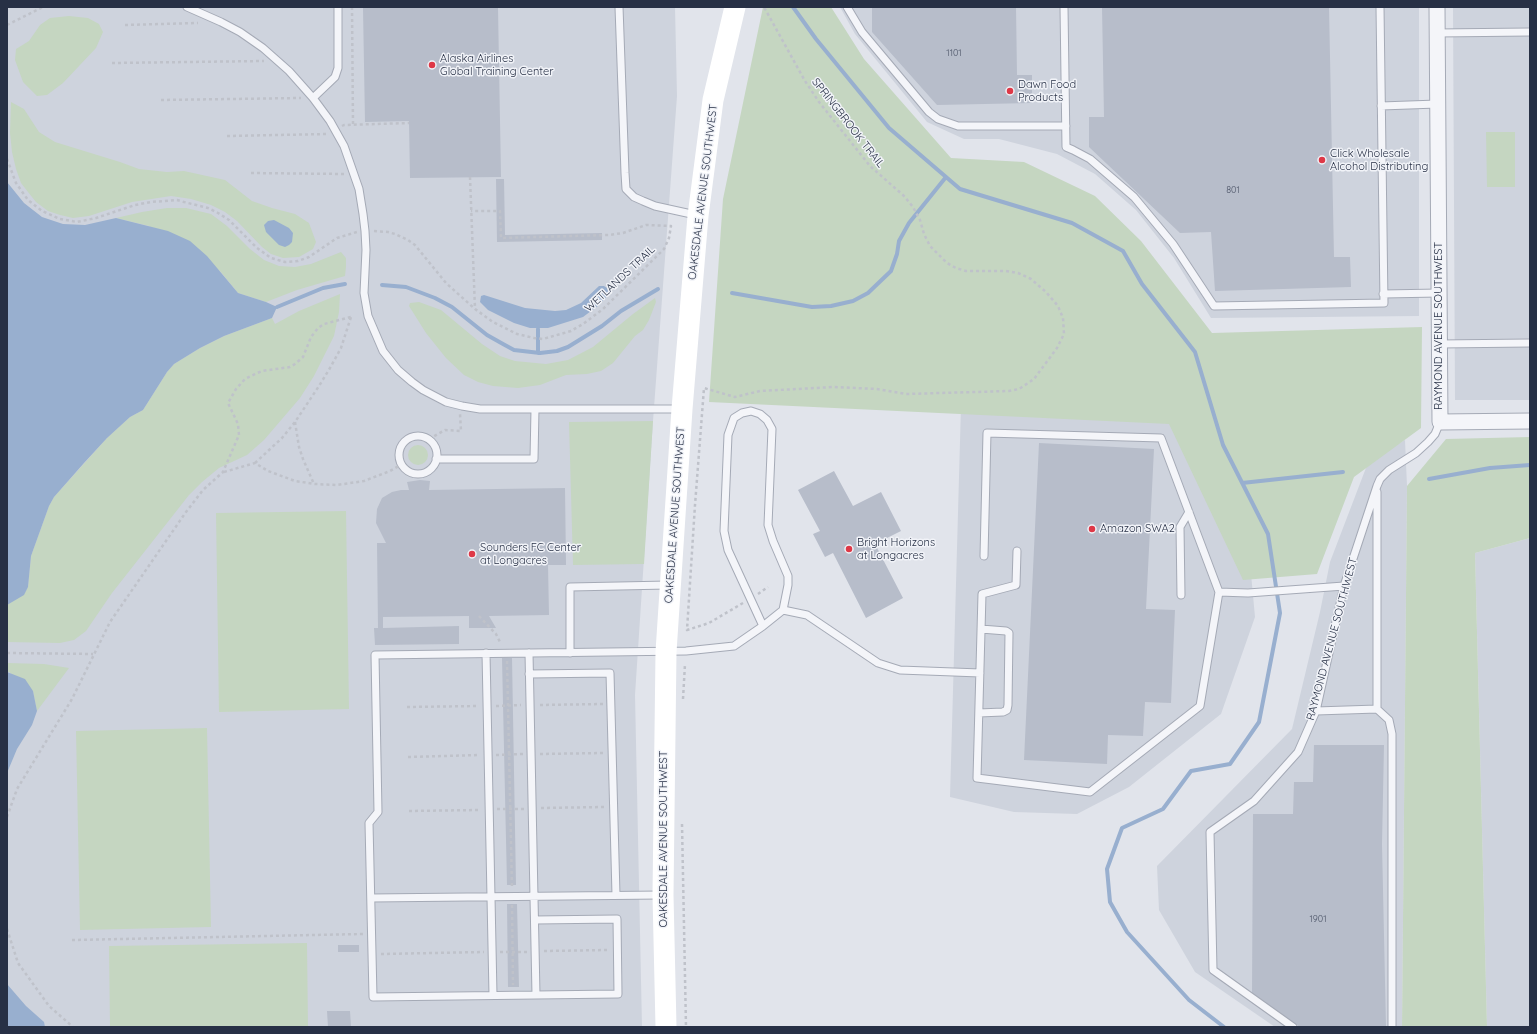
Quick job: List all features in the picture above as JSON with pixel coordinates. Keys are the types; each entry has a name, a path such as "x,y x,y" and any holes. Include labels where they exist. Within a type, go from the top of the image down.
{"street":[{"name":"OAKESDALE AVENUE SOUTHWEST","path":"666,1027 664,895 666,652 670,585 682,408 698,216 714,100 735,7"},
{"name":"RAYMOND AVENUE SOUTHWEST","path":"1437,7 1440,422"},
{"path":"1440,422 1530,421"}],"lane":[{"path":"187,7 221,22 246,36 278,61 313,98 330,121 344,146 354,174 362,208 365,231 364,293 368,316 383,351 398,370 423,390 436,398 455,405 480,409 682,408"},
{"path":"313,98 335,77 338,68 338,7"},
{"path":"619,7 626,189 634,197 655,206 698,216"},
{"path":"847,7 862,32 929,112 938,119 958,126 1066,126"},
{"path":"1064,7 1066,147 1090,159 1134,197 1173,244 1214,306 1384,303 1380,7"},
{"path":"1437,33 1530,32"},
{"path":"1381,106 1438,104"},
{"path":"1384,294 1439,293"},
{"path":"1440,344 1530,343"},
{"path":"436,459 534,459 535,409"},
{"path":"535,920 617,919 618,994 373,997 369,823 378,812 375,655 666,652 734,646 762,626 783,610 788,585 788,576 772,541 768,525 772,429 767,420 760,414 751,412 742,413 734,418 728,435 724,531 728,550 762,626"},
{"name":"RAYMOND AVENUE SOUTHWEST","path":"1293,1027 1213,970 1210,832 1254,801 1298,752 1316,711 1344,586 1380,479 1390,470 1416,453 1428,442 1440,422"},
{"path":"984,556 987,433 1161,438 1219,592 1200,706 1090,792 977,778 982,594 1016,585 1017,551"},
{"path":"415,436 423,436 429,439 434,445 437,452 436,459 433,466 428,471 421,474 413,473 407,470 402,464 399,458 400,450 403,443 408,439 415,436"},
{"path":"1377,486 1377,709"},
{"path":"1181,595 1180,527 1189,512"},
{"path":"570,653 570,587 670,585"},
{"path":"1219,592 1248,594 1344,586"},
{"path":"783,610 807,615 878,663 900,670 980,673"},
{"path":"979,713 1003,712 1008,706 1009,633 1006,631 981,629"},
{"path":"486,653 493,995"},
{"path":"529,653 536,995"},
{"path":"529,674 610,673 616,895"},
{"path":"1316,711 1377,709 1390,720 1392,734 1392,1027"},
{"path":"371,898 664,895"}],"path":[{"path":"7,24 43,7"},
{"path":"352,7 353,124"},
{"name":"SPRINGBROOK TRAIL","path":"750,599 709,623 687,630 704,388 735,397 760,391 834,387 877,389 906,394 1008,391 1019,389 1034,379 1057,348 1064,334 1063,318 1058,306 1046,292 1031,279 1018,273 1006,271 966,271 956,268 947,263 930,246 924,234 920,220 913,207 904,196 870,166 819,102 805,81 764,7"},
{"path":"125,25 221,22"},
{"path":"112,64 278,61"},
{"path":"161,100 313,98"},
{"path":"344,125 409,123"},
{"path":"227,136 325,134"},
{"name":"WETLANDS TRAIL","path":"7,159 16,184 28,200 42,211 60,219 77,222 96,218 135,205 177,200 208,208 218,213 228,220 257,248 271,258 285,262 298,261 309,257 337,238 356,232 388,232 408,240 415,245 446,283 475,309 493,322 517,334 534,338 543,339 571,331 583,324 603,308 664,250 670,238 671,226 646,225 623,233 609,235 501,238 500,211 471,211"},
{"path":"251,173 354,174"},
{"path":"470,177 475,309"},
{"path":"7,817 17,789 41,747 72,699 110,622 186,512 203,490 223,472 237,440 239,429 236,416 228,403 240,384 245,379 262,371 279,369 295,364 303,357 311,337 318,328 324,324 351,317 341,348 330,368 295,422 282,438 255,463 223,472"},
{"path":"429,439 445,430 461,431 460,413"},
{"path":"295,422 303,459 315,484"},
{"path":"255,463 281,476 315,484 337,485 364,481 390,471 402,464"},
{"path":"750,599 768,587"},
{"path":"480,616 496,634 507,657 513,985"},
{"path":"7,653 94,654"},
{"path":"683,704 685,664"},
{"path":"407,707 611,704"},
{"path":"408,757 612,752"},
{"path":"409,811 614,807"},
{"path":"682,820 686,1027"},
{"path":"7,929 18,963 48,1006 73,1027"},
{"path":"72,940 372,934"}],"shaded area":[{"path":"7,7 675,7 677,96 653,421 635,695 642,1027 7,1027"},
{"path":"840,7 1419,7 1419,316 1211,318 1174,258 1136,210 1095,174 1057,154 999,139 964,139 927,122 855,34"},
{"path":"1453,7 1530,7 1530,400 1455,400"},
{"path":"961,406 1175,410 1250,563 1255,617 1221,714 1129,787 1077,814 1014,812 950,797"},
{"path":"1405,440 1407,486 1402,1027 1275,1027 1195,972 1159,910 1157,866 1292,729 1320,612 1330,562 1369,460"},
{"path":"1530,538 1530,1027 1487,1027 1475,553"}],"green space":[{"path":"763,7 831,7 864,59 951,158 1024,162 1095,196 1141,241 1212,333 1422,327 1421,428 1354,477 1317,574 1243,580 1169,424 709,402 723,199"},
{"path":"69,16 88,18 99,24 103,32 96,48 63,83 47,95 37,96 23,82 15,60 16,49 29,41 40,25 50,18"},
{"path":"11,102 24,109 39,132 55,142 139,169 167,172 184,171 225,180 252,201 295,214 309,223 316,242 313,249 299,257 283,258 271,254 262,247 237,221 225,212 211,205 191,199 171,196 132,202 89,216 73,218 48,211 36,202 21,183 16,169 10,133"},
{"path":"1486,132 1515,132 1515,187 1487,187"},
{"path":"167,208 186,208 211,214 227,226 250,249 264,260 279,266 295,267 311,264 341,252 346,258 345,276 297,290 266,302 238,293 220,271 149,226 116,218"},
{"path":"340,294 339,312 334,336 314,376 300,398 264,440 247,455 219,468 189,495 112,593 86,631 74,640 60,643 7,642 7,605 24,594 28,587 31,556 49,506 54,497 107,438 130,417 143,410 167,372 174,364 200,348 224,336 272,318 275,324 299,311"},
{"path":"655,298 656,302 649,320 643,330 635,336 613,363 601,371 587,374 566,375 540,385 518,388 493,386 478,382 464,375 446,358 426,333 409,306 410,303 419,302 441,310 482,344 500,356 515,361 546,364 568,360 593,347"},
{"path":"653,421 644,564 573,565 569,422"},
{"path":"1530,437 1530,538 1475,553 1487,1027 1402,1027 1407,486 1446,439"},
{"path":"414,445 422,445 428,451 428,459 422,465 414,465 408,459 408,451"},
{"path":"346,511 349,709 219,712 216,513"},
{"path":"7,663 44,664 69,668 37,711 33,691 7,672"},
{"path":"207,728 211,927 80,930 76,731"},
{"path":"307,943 308,1027 110,1027 109,946"}],"water":[{"path":"7,182 24,203 42,217 63,224 85,225 116,218 168,231 190,241 207,256 238,293 277,307 272,318 224,336 200,348 174,364 167,372 143,410 130,417 107,438 84,463 54,497 49,506 31,556 28,587 24,595 7,605"},
{"path":"274,220 289,228 293,233 292,242 285,247 279,245 266,232 264,225 268,221"},
{"path":"599,286 604,286 608,291 607,296 599,305 583,317 548,328 530,328 514,323 488,310 480,302 481,296 484,295 525,308 555,311 566,310 581,303"},
{"path":"7,672 25,679 33,691 37,711 32,725 17,749 7,773"},
{"path":"7,984 26,1006 44,1022 45,1027 7,1027"}],"building":[{"path":"872,7 1016,7 1017,75 1032,75 1032,103 937,105 872,32"},
{"path":"1102,7 1329,7 1334,257 1350,257 1351,287 1215,291 1211,232 1180,233 1089,147 1089,117 1104,117"},
{"name":"Alaska Airlines Global Training Center","path":"363,8 498,8 501,177 410,178 409,121 365,122"},
{"path":"496,179 504,179 505,235 602,233 602,240 497,242"},
{"name":"Amazon SWA2","path":"1039,443 1154,449 1146,609 1175,610 1171,703 1145,702 1143,736 1108,735 1107,764 1024,760"},
{"name":"Bright Horizons at Longacres","path":"834,471 853,506 881,492 901,531 875,544 903,598 866,618 833,553 825,557 813,534 820,531 798,490"},
{"name":"Sounders FC Center at Longacres","path":"420,480 430,481 429,490 565,488 566,565 548,565 549,615 489,616 496,628 469,628 469,616 383,617 383,628 459,626 459,644 375,645 374,628 378,628 377,543 386,543 376,523 377,509 382,498 392,492 409,490 407,482"},
{"path":"502,658 512,658 516,885 507,885"},
{"path":"1314,745 1384,745 1382,844 1386,1027 1300,1027 1252,994 1253,814 1293,814 1294,782 1313,782"},
{"path":"507,904 517,904 519,987 508,987"},
{"path":"338,945 359,945 359,952 338,952"},
{"path":"327,1011 350,1011 351,1027 328,1027"}],"waterway":[{"path":"793,7 816,39 889,128 960,189 1072,223 1123,251 1142,284 1195,352 1223,445 1268,534 1280,613 1259,722 1230,764 1191,771 1163,809 1122,828 1107,869 1110,902 1127,932 1189,1000 1224,1027"},
{"path":"732,293 812,307 831,306 853,301 868,293 891,271 897,254 899,241 909,223 946,177"},
{"path":"277,307 323,288 345,284"},
{"path":"382,285 406,287 435,298 452,307 487,335 514,350 540,353 557,351 568,347 602,326 621,311 658,289"},
{"path":"538,329 538,353"},
{"path":"1429,479 1490,468 1530,465"},
{"path":"1242,483 1343,472"}],"place":[{"name":"Alaska Airlines Global Training Center","path":"432,65"},
{"name":"Dawn Food Products","path":"1010,91"},
{"name":"Click Wholesale Alcohol Distributing","path":"1322,160"},
{"name":"Amazon SWA2","path":"1092,529"},
{"name":"Bright Horizons at Longacres","path":"849,549"},
{"name":"Sounders FC Center at Longacres","path":"472,554"}]}
